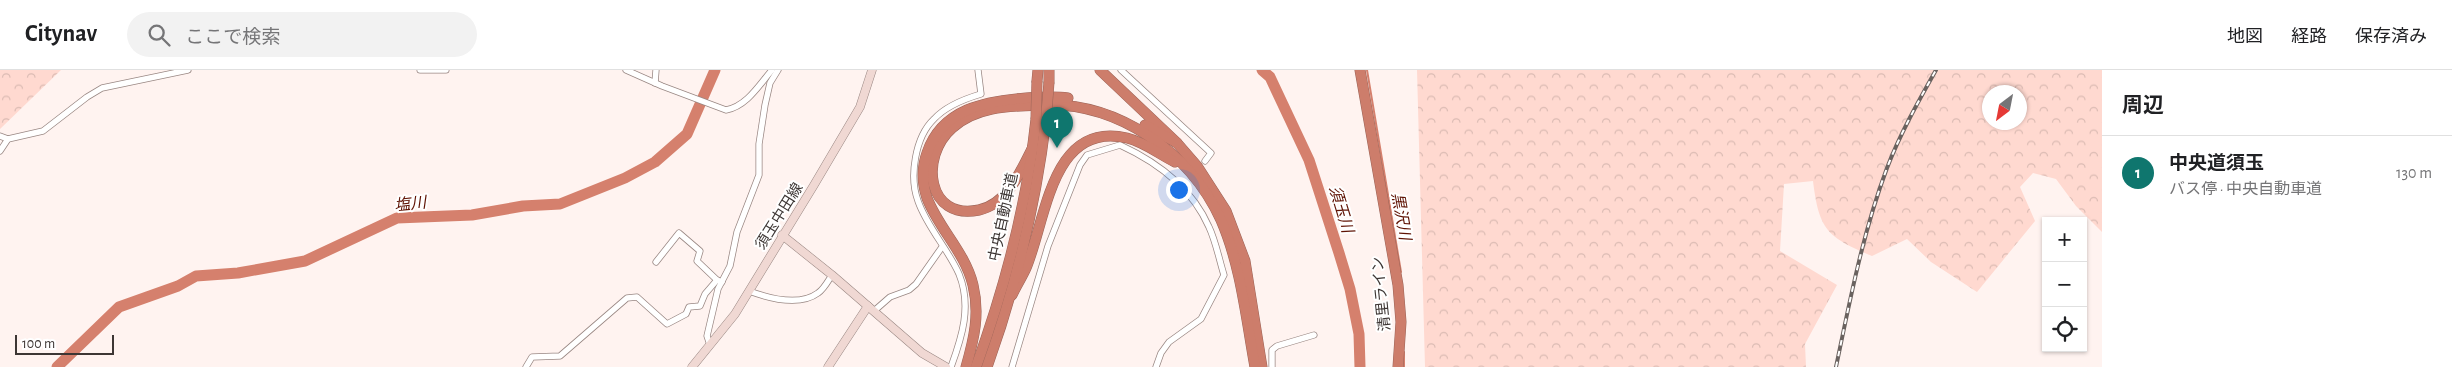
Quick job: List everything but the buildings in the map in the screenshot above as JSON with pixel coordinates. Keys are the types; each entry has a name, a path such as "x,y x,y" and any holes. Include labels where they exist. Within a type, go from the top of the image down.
{"highway":[{"name":"中央自動車道","path":"976,367 992,325 1010,261 1050,70"},
{"path":"1100,70 1177,143 1197,166 1232,224 1245,261 1255,367"},
{"name":"清里ライン","path":"1360,70 1398,285 1401,322 1398,367"},
{"name":"中央自動車道","path":"987,367 1012,295 1028,228 1041,119 1038,75"},
{"path":"966,367 976,326 977,310 973,284 964,260 932,208 923,177 928,150 944,123 962,111 993,101 1063,98 1087,102 1121,113 1177,143"},
{"path":"1033,146 1009,189 988,207 970,212 959,210 945,203 934,188 931,172 934,153 948,131 966,117 993,108 1062,104 1112,116 1161,144 1196,182 1220,219 1234,258 1262,367"},
{"path":"1012,295 1027,267 1049,194 1062,166 1074,150 1092,139 1115,136 1141,143 1182,165"}],"main road":[{"name":"須玉中田線","path":"696,366 735,314 860,107 872,70"},
{"path":"782,236 832,275 922,353 946,367"},
{"path":"828,367 871,309"}],"street":[{"path":"0,136 8,139 43,132 87,97 102,88 188,70"},
{"path":"420,70 446,70"},
{"path":"626,70 726,110 744,103 772,70"},
{"path":"655,82 656,70"},
{"path":"526,367 532,357 560,356 627,298 637,297 667,324 686,314 689,307 700,306 704,294 720,281 730,266 736,232 759,175 759,144 766,105 770,83 778,70"},
{"path":"951,367 963,336 965,318 959,275 917,200 914,171 916,157 924,132 933,119 946,109 981,94 978,70"},
{"path":"1121,70 1211,153 1205,161"},
{"path":"0,150 8,139"},
{"path":"1012,367 1048,246 1080,165 1087,154 1120,145 1157,164 1189,191 1210,228 1224,275 1201,319 1169,342 1161,353 1156,367"},
{"path":"656,262 679,232 700,251 697,261 720,281"},
{"path":"871,309 890,297 909,290 916,284 942,247"},
{"path":"749,290 781,300 810,298 819,293 832,275"},
{"path":"710,345 707,336 720,281"},
{"path":"1272,367 1272,350 1277,346 1314,335"}],"green space":[{"path":"0,70 61,70 0,129"},
{"path":"1417,70 2102,70 2102,232 2076,206 2056,179 2033,173 2020,187 2035,221 1977,292 1931,262 1907,239 1872,256 1845,243 1835,237 1822,221 1815,198 1813,181 1784,184 1780,251 1837,285 1805,344 1806,367 1425,367"}],"waterway":[{"name":"塩川","path":"57,367 119,307 178,286 196,276 238,273 305,261 397,218 472,215 523,206 560,204 625,178 655,162 687,134 715,70"},
{"name":"須玉川","path":"1262,70 1270,77 1309,160 1350,289 1359,334 1360,367"},
{"name":"黒沢川","path":"1367,70 1401,272"},
{"name":"黒沢川","path":"1404,352 1404,367"}],"railway":[{"path":"1836,367 1858,266 1878,192 1898,143 1936,70"}],"place":[{"name":"中央道須玉","path":"1057,148"}]}
